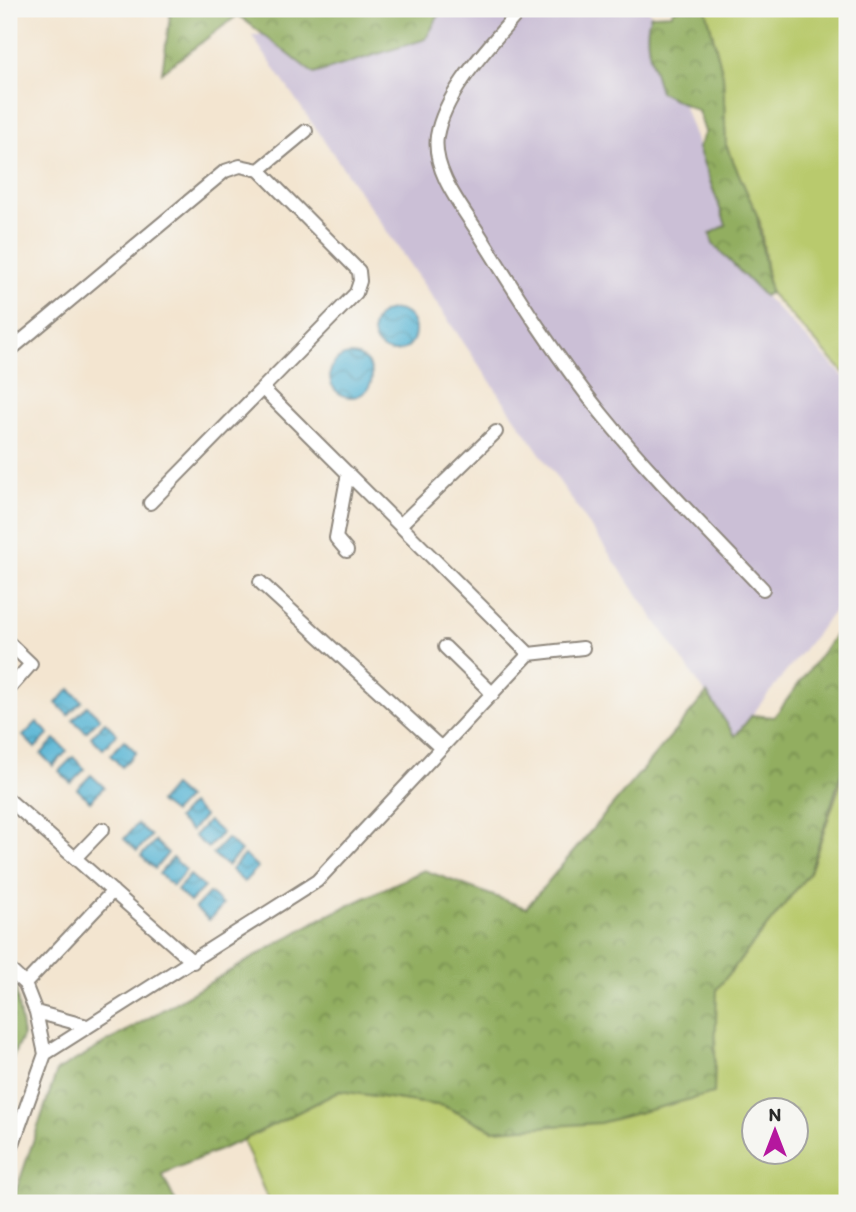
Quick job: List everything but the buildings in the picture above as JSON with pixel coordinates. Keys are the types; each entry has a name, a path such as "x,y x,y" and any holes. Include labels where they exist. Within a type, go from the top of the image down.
{"lane":[{"path":"521,9 467,74 446,110 437,136 437,159 452,189 532,319 600,412 673,495 763,589"},
{"path":"259,170 306,131"},
{"path":"9,351 225,171 240,166 259,170 359,271 360,281 356,293 264,390 150,503"},
{"path":"264,390 529,654"},
{"path":"400,525 496,432"},
{"path":"347,551 336,538 348,473"},
{"path":"260,582 441,748"},
{"path":"9,643 32,664 9,689"},
{"path":"445,647 493,694"},
{"path":"45,1054 317,881 529,654 583,648"},
{"path":"9,800 193,962"},
{"path":"75,858 103,829"},
{"path":"25,984 113,891"},
{"path":"9,969 25,984 36,1012 45,1054 9,1154"},
{"path":"36,1012 87,1026"}],"shaded area":[{"path":"391,9 649,9 744,275 847,380 847,595 735,736 252,36 387,14"}],"green space":[{"path":"171,9 442,9 426,39 314,74 238,15 162,72"},
{"path":"673,9 706,9 723,75 726,145 757,215 770,293 764,296 713,244 710,234 726,225 698,148 705,132 698,111 660,92 648,44 648,24 651,15 672,14"},
{"path":"706,9 847,9 847,376 770,293 760,222 726,145 723,75"},
{"path":"847,619 847,755 810,872 717,989 714,1093 600,1123 493,1130 444,1106 340,1091 243,1140 162,1174 176,1203 12,1203 57,1071 320,919 424,870 526,908 707,693 735,736 752,715 774,717"},
{"path":"847,765 847,1203 269,1203 243,1140 340,1091 444,1106 493,1130 717,989 810,872"},
{"path":"9,978 15,984 23,1035 9,1065"}],"water":[{"path":"394,310 409,316 415,331 409,346 394,352 379,346 373,331 379,316"},
{"path":"351,355 366,361 372,376 366,391 351,397 336,391 330,376 336,361"},
{"path":"70,689 82,701 68,715 56,703"},
{"path":"87,706 100,718 86,732 73,720"},
{"path":"37,722 49,734 35,748 23,736"},
{"path":"105,722 117,734 103,749 91,737"},
{"path":"55,739 67,751 53,766 41,754"},
{"path":"124,740 136,752 122,767 110,755"},
{"path":"73,757 85,769 71,783 59,771"},
{"path":"91,775 104,787 90,801 77,789"},
{"path":"173,786 187,798 173,813 159,802"},
{"path":"191,804 204,816 191,831 177,819"},
{"path":"208,821 222,833 208,848 194,836"},
{"path":"137,824 151,836 137,851 124,839"},
{"path":"227,839 241,851 227,866 213,854"},
{"path":"155,841 168,853 155,869 141,856"},
{"path":"244,855 258,867 244,882 231,870"},
{"path":"173,858 186,870 173,886 159,874"},
{"path":"190,875 204,887 190,902 177,890"},
{"path":"209,893 223,905 209,920 195,908"}]}
